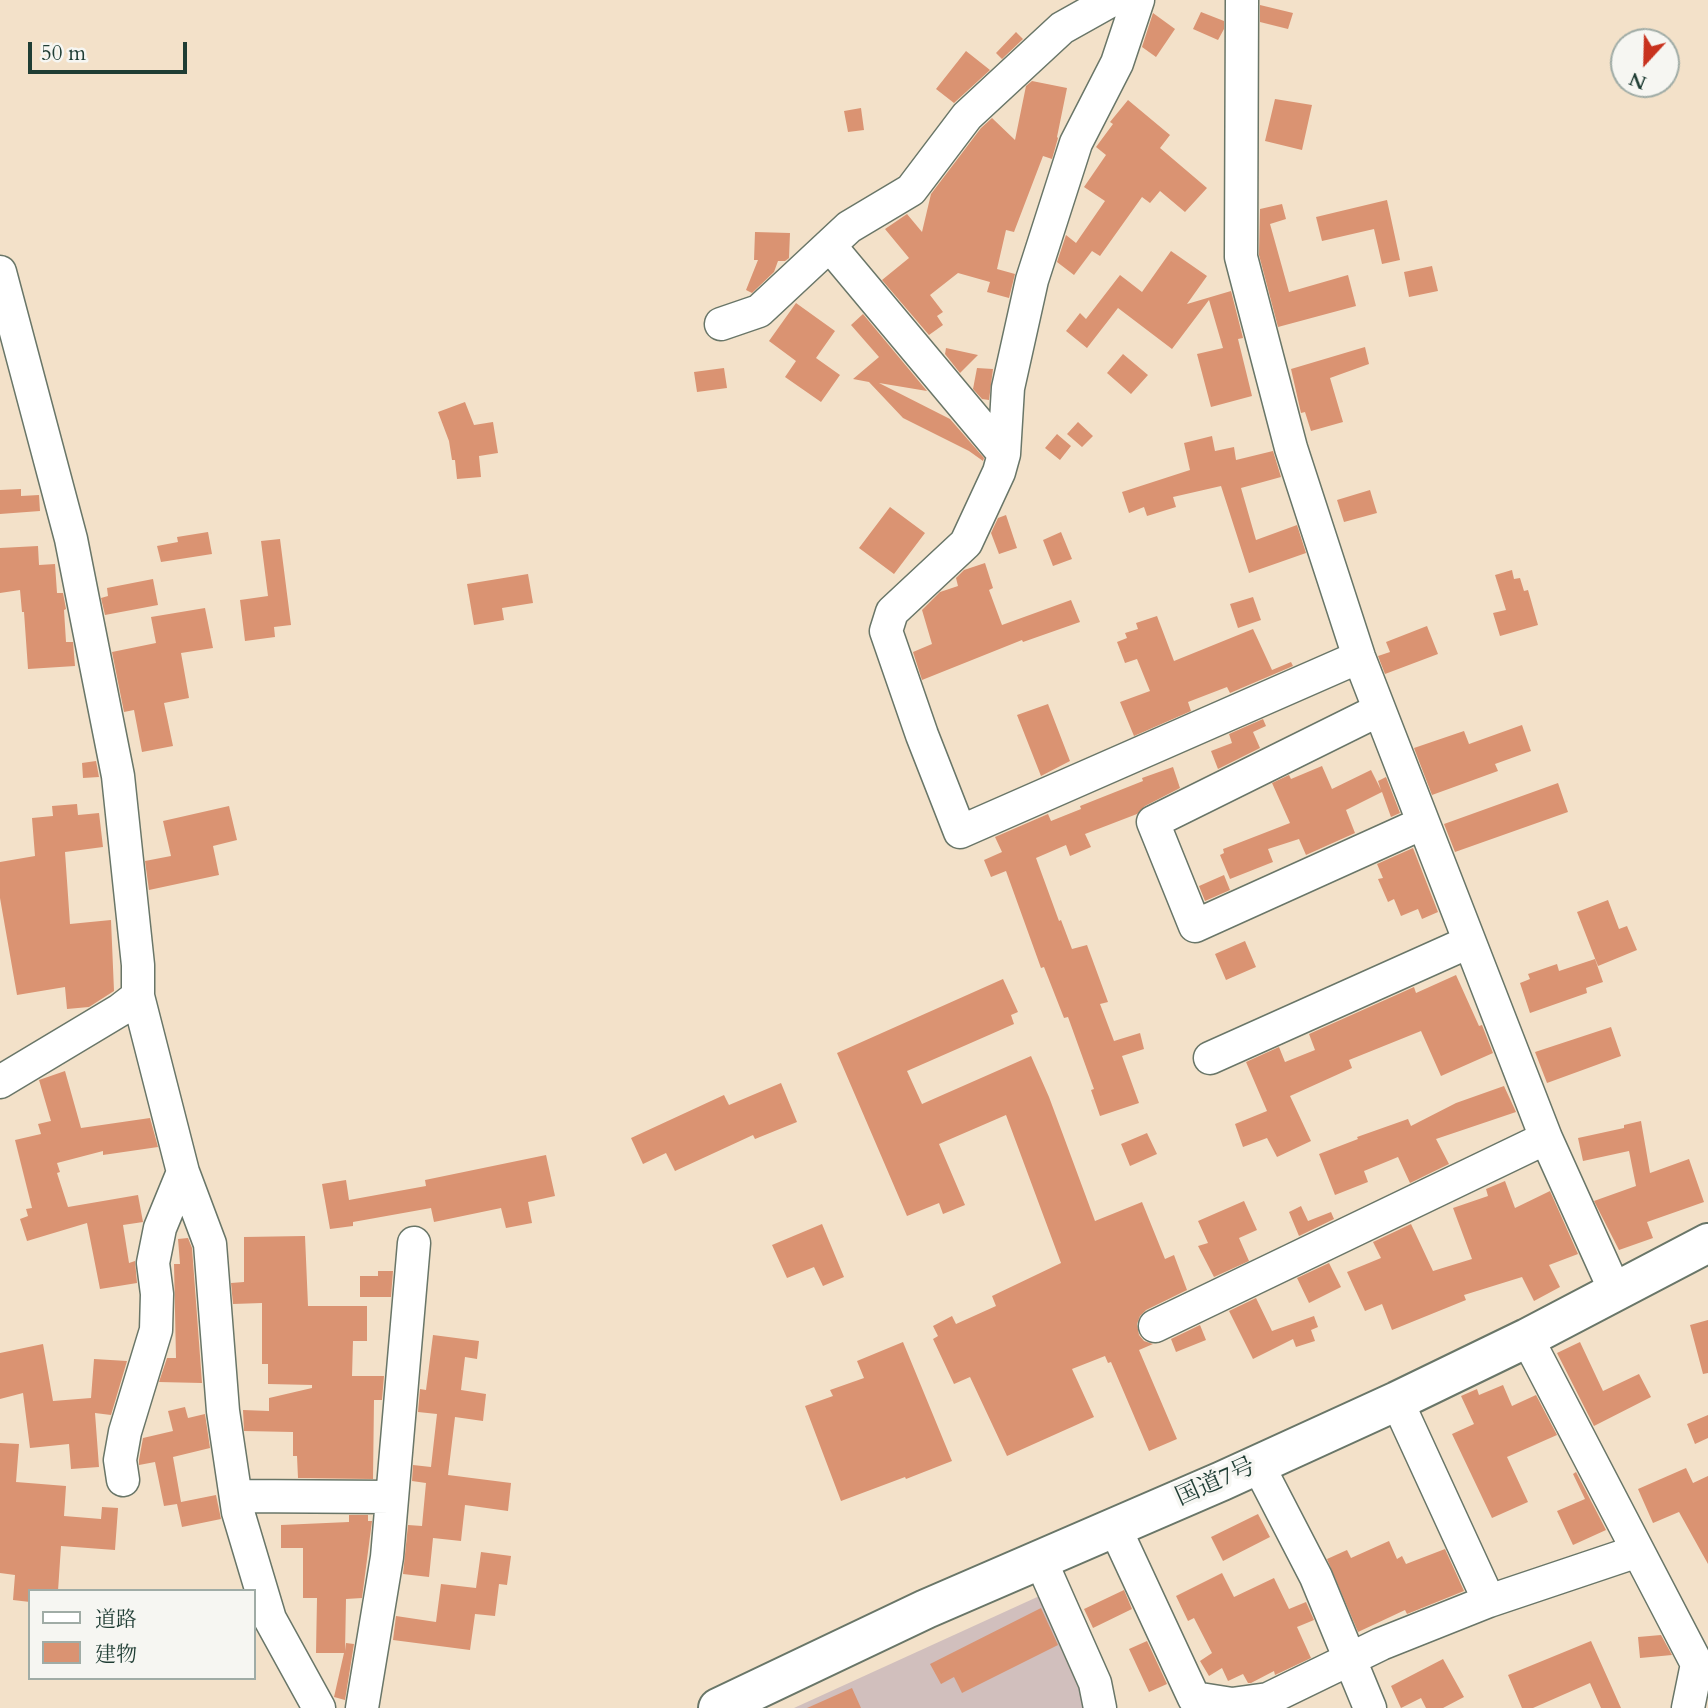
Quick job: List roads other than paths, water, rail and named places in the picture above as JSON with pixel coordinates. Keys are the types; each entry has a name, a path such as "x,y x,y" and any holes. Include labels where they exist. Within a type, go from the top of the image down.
{"highway":[{"name":"国道7号","path":"718,1708 867,1636 1258,1465 1397,1401 1616,1293 1708,1243"}],"street":[{"path":"721,324 759,312 849,227 911,190 967,116 1062,28 1112,0"},
{"path":"1138,0 1117,63 1076,144 1032,281 1008,388 1004,454 991,491 966,543 892,612 886,631 922,735 960,832 1359,657"},
{"path":"1242,0 1241,257 1291,448 1359,657 1546,1138 1616,1293"},
{"path":"830,246 1004,454"},
{"path":"0,272 71,540 118,776 138,965 138,996 183,1172 209,1244 223,1411 236,1496 249,1552 270,1619 319,1708"},
{"path":"1380,710 1153,822 1195,926 1423,823"},
{"path":"1210,1058 1469,942"},
{"path":"0,1082 120,1010 138,996"},
{"path":"1155,1326 1546,1138"},
{"path":"123,1480 120,1460 125,1432 156,1330 157,1294 153,1263 160,1228 183,1172"},
{"path":"362,1708 387,1557 414,1243"},
{"path":"1527,1338 1697,1664 1688,1708"},
{"path":"1397,1401 1489,1601"},
{"path":"1258,1465 1316,1577 1370,1708"},
{"path":"236,1496 392,1497"},
{"path":"1114,1527 1194,1698 1232,1704 1268,1699 1324,1670 1429,1623 1638,1551"},
{"path":"1040,1559 1095,1682 1100,1708"}]}
